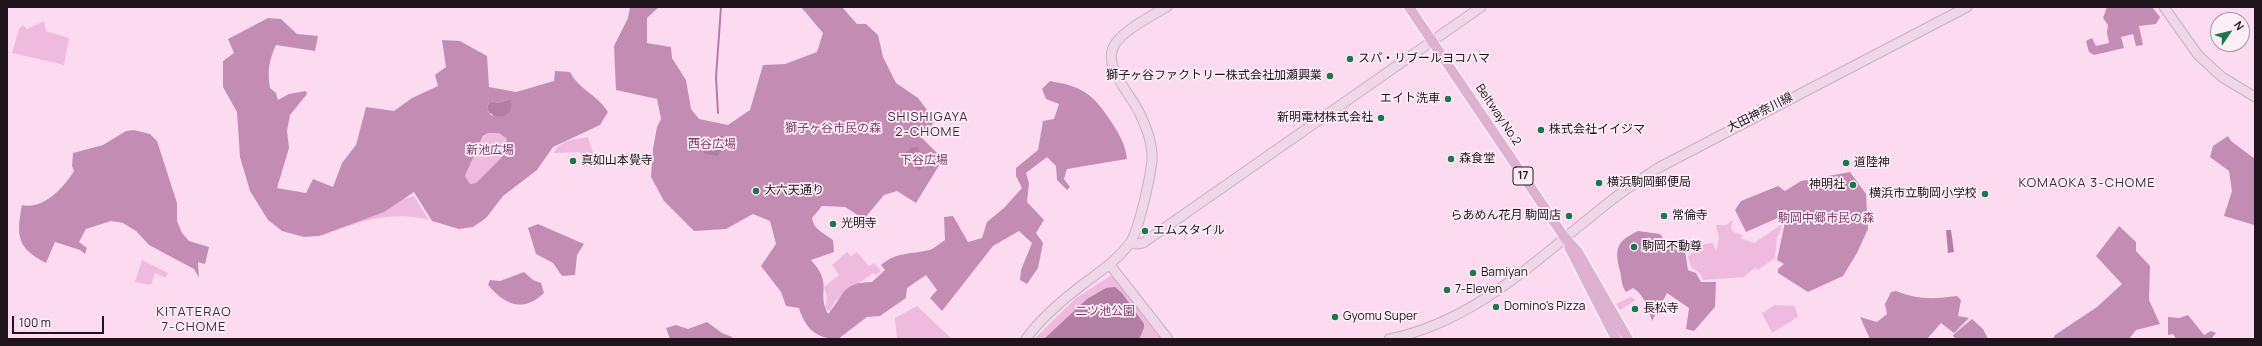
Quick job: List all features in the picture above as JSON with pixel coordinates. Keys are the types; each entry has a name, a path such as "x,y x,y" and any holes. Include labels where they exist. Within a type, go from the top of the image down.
{"main road":[{"name":"Beltway No.2","path":"1409,7 1566,238 1578,252 1628,339"},
{"path":"1131,242 1136,244 1143,243 1433,42 1481,7"},
{"name":"大田神奈川線","path":"1389,339 1409,335 1442,322 1480,303 1566,238 1614,198 1658,168 1967,7"},
{"path":"2164,7 2198,56 2222,77 2255,98"},
{"path":"1026,339 1045,316 1110,265 1131,242 1137,226 1152,160 1145,126 1116,73 1111,56 1113,48 1123,35 1163,8"},
{"name":"Beltway No.2","path":"1566,238 1572,254 1616,339"},
{"path":"1110,265 1168,339"}],"green space":[{"name":"獅子ヶ谷市民の森","path":"630,7 659,7 647,18 647,43 671,47 672,58 686,80 691,109 699,119 728,125 750,110 763,65 785,64 817,52 823,33 801,7 842,7 857,24 866,24 878,35 883,57 896,83 918,98 930,114 933,124 919,135 943,159 916,203 897,191 884,195 864,219 845,207 822,206 812,218 817,228 833,240 834,252 811,260 822,276 825,306 828,314 845,290 855,284 872,282 885,270 881,265 893,257 922,252 935,247 945,240 944,217 953,216 968,242 982,238 987,222 1004,208 1022,188 1016,176 1016,168 1038,150 1043,121 1054,119 1059,104 1046,99 1042,89 1050,81 1080,89 1087,93 1099,105 1120,136 1125,148 1127,159 1067,169 1064,179 1070,187 1067,190 1057,180 1056,166 1047,157 1026,173 1029,183 1027,202 1044,220 1036,233 1043,243 1038,268 1027,284 1020,280 1021,270 1032,243 1019,231 993,246 942,311 930,298 937,290 926,275 907,288 906,298 880,316 867,317 838,339 823,337 808,327 799,308 786,306 781,292 761,266 776,244 770,221 753,214 726,229 694,231 664,201 651,177 653,149 657,127 661,119 657,99 616,90 614,46 628,18"},
{"path":"2107,7 2152,7 2160,17 2156,24 2139,26 2143,45 2136,46 2133,34 2121,37 2124,48 2094,55 2089,52 2086,41 2092,38 2096,46 2109,43 2107,33 2108,25 2103,18"},
{"path":"268,18 281,19 297,34 318,36 315,51 276,45 270,61 270,88 276,93 278,100 289,94 306,91 307,94 290,115 287,131 289,148 277,188 306,193 313,179 333,187 342,163 356,145 366,107 394,111 412,98 438,86 435,75 446,67 442,40 460,41 487,56 489,87 516,92 554,81 555,71 570,72 578,84 598,100 608,112 600,125 553,147 537,170 503,196 486,218 473,227 459,229 432,221 414,192 384,212 319,236 304,237 282,231 268,220 250,191 240,157 237,112 223,87 223,61 234,53 228,39","holes":["508,100 492,116 487,110 489,101 499,103","488,133 499,133 507,139 501,158 476,183 470,184 465,176 483,136"]},
{"path":"44,21 46,31 69,38 64,65 12,53 19,29 23,25 27,29"},
{"path":"134,130 150,134 157,141 177,203 177,221 182,233 189,241 209,247 205,264 198,262 199,278 194,269 149,245 136,231 123,223 111,221 86,229 79,242 87,248 85,254 80,250 55,242 46,263 29,252 21,240 19,225 22,205 30,206 45,201 65,184 74,171 72,166 73,153 103,145 126,131"},
{"name":"新池広場","path":"488,133 499,133 507,139 501,158 476,183 470,184 465,176 481,141"},
{"path":"2228,136 2231,141 2255,159 2254,225 2224,216 2232,191 2229,171 2210,157 2213,146"},
{"path":"588,137 593,153 602,163 582,167 580,152 554,153 560,145 564,143"},
{"name":"駒岡中郷市民の森","path":"1850,172 1866,194 1868,229 1857,253 1843,276 1808,292 1778,273 1778,269 1784,264 1777,260 1785,222 1782,216 1746,232 1735,210 1741,201 1778,186 1785,191 1801,181"},
{"path":"414,196 429,220 401,216 374,219 348,226 322,236 324,231 397,201"},
{"path":"1733,220 1731,228 1733,232 1743,235 1741,238 1754,243 1782,224 1780,233 1777,237 1775,258 1758,270 1755,268 1744,277 1703,280 1700,273 1691,267 1688,256 1705,244 1713,243 1716,251 1719,238 1716,225 1726,225"},
{"path":"538,224 584,244 577,255 575,275 562,276 553,263 536,254 528,228"},
{"path":"2119,226 2136,242 2136,251 2150,266 2149,300 2160,324 2136,330 2129,339 2053,339 2055,335 2097,307 2122,284 2096,256"},
{"path":"1638,231 1660,234 1668,245 1685,251 1688,270 1696,273 1701,282 1716,282 1715,307 1694,331 1686,329 1689,308 1667,293 1652,321 1648,307 1640,294 1633,288 1626,292 1624,289 1617,256 1619,246 1625,238"},
{"path":"847,252 851,256 857,252 869,266 874,263 881,271 876,275 873,273 835,301 830,311 825,309 827,298 824,287 839,275 832,265"},
{"path":"142,260 168,273 166,278 155,273 151,285 135,282"},
{"path":"524,272 533,280 541,283 544,293 529,303 522,305 508,302 501,298 488,285 490,280 500,281"},
{"name":"二ツ池公園","path":"1112,275 1163,339 1034,339 1076,298"},
{"path":"1896,291 1911,296 1926,298 1957,296 1961,300 1958,316 1969,318 1954,333 1941,323 1927,339 1870,339 1860,317 1877,322 1887,314 1885,304 1891,292"},
{"path":"1631,297 1636,300 1620,310 1616,304"},
{"path":"1775,305 1795,306 1798,317 1772,333 1762,313"},
{"path":"917,306 952,339 897,339 895,318"},
{"path":"2188,315 2204,335 2211,331 2216,333 2211,339 2176,339 2173,334 2168,335 2168,317 2179,318"},
{"path":"1972,319 1983,329 1988,339 1956,339 1953,336 1954,334"},
{"path":"707,322 722,333 732,337 732,339 670,339 666,328 676,325 688,329"}],"shaded area":[{"path":"511,100 510,110 504,116 495,116 487,110 489,101 499,103"},
{"path":"721,136 725,138 725,142 718,156 705,154 703,151 706,145 713,144 717,137"},
{"path":"917,147 924,157 923,167 919,171 907,157 907,152 911,148"},
{"path":"1946,230 1951,230 1954,252 1948,253"},
{"name":"二ツ池公園","path":"1115,287 1122,293 1144,324 1144,328 1139,339 1044,339 1087,299 1106,288"}],"waterway":[{"path":"718,113 716,77 721,7"}],"place":[{"name":"スパ・リブールヨコハマ","path":"1350,59"},
{"name":"獅子ヶ谷ファクトリー株式会社加瀬興業","path":"1330,76"},
{"name":"エイト洗車","path":"1448,99"},
{"name":"新明電材株式会社","path":"1381,118"},
{"name":"株式会社イイジマ","path":"1541,130"},
{"name":"森食堂","path":"1451,159"},
{"name":"真如山本覺寺","path":"573,161"},
{"name":"道陸神","path":"1846,163"},
{"name":"横浜駒岡郵便局","path":"1599,183"},
{"name":"神明社","path":"1853,185"},
{"name":"大六天通り","path":"756,191"},
{"name":"横浜市立駒岡小学校","path":"1985,194"},
{"name":"らあめん花月 駒岡店","path":"1569,216"},
{"name":"常倫寺","path":"1664,216"},
{"name":"光明寺","path":"833,224"},
{"name":"エムスタイル","path":"1145,231"},
{"name":"駒岡不動尊","path":"1634,247"},
{"name":"Bamiyan","path":"1473,273"},
{"name":"7-Eleven","path":"1447,290"},
{"name":"Domino's Pizza","path":"1496,307"},
{"name":"長松寺","path":"1635,309"},
{"name":"Gyomu Super","path":"1335,317"}],"district":[{"name":"SHISHIGAYA 2-CHOME","path":"928,124"},
{"name":"KOMAOKA 3-CHOME","path":"2087,183"},
{"name":"KITATERAO 7-CHOME","path":"194,320"}],"park label":[{"name":"西谷広場","path":"712,145"},
{"name":"下谷広場","path":"924,161"}]}
